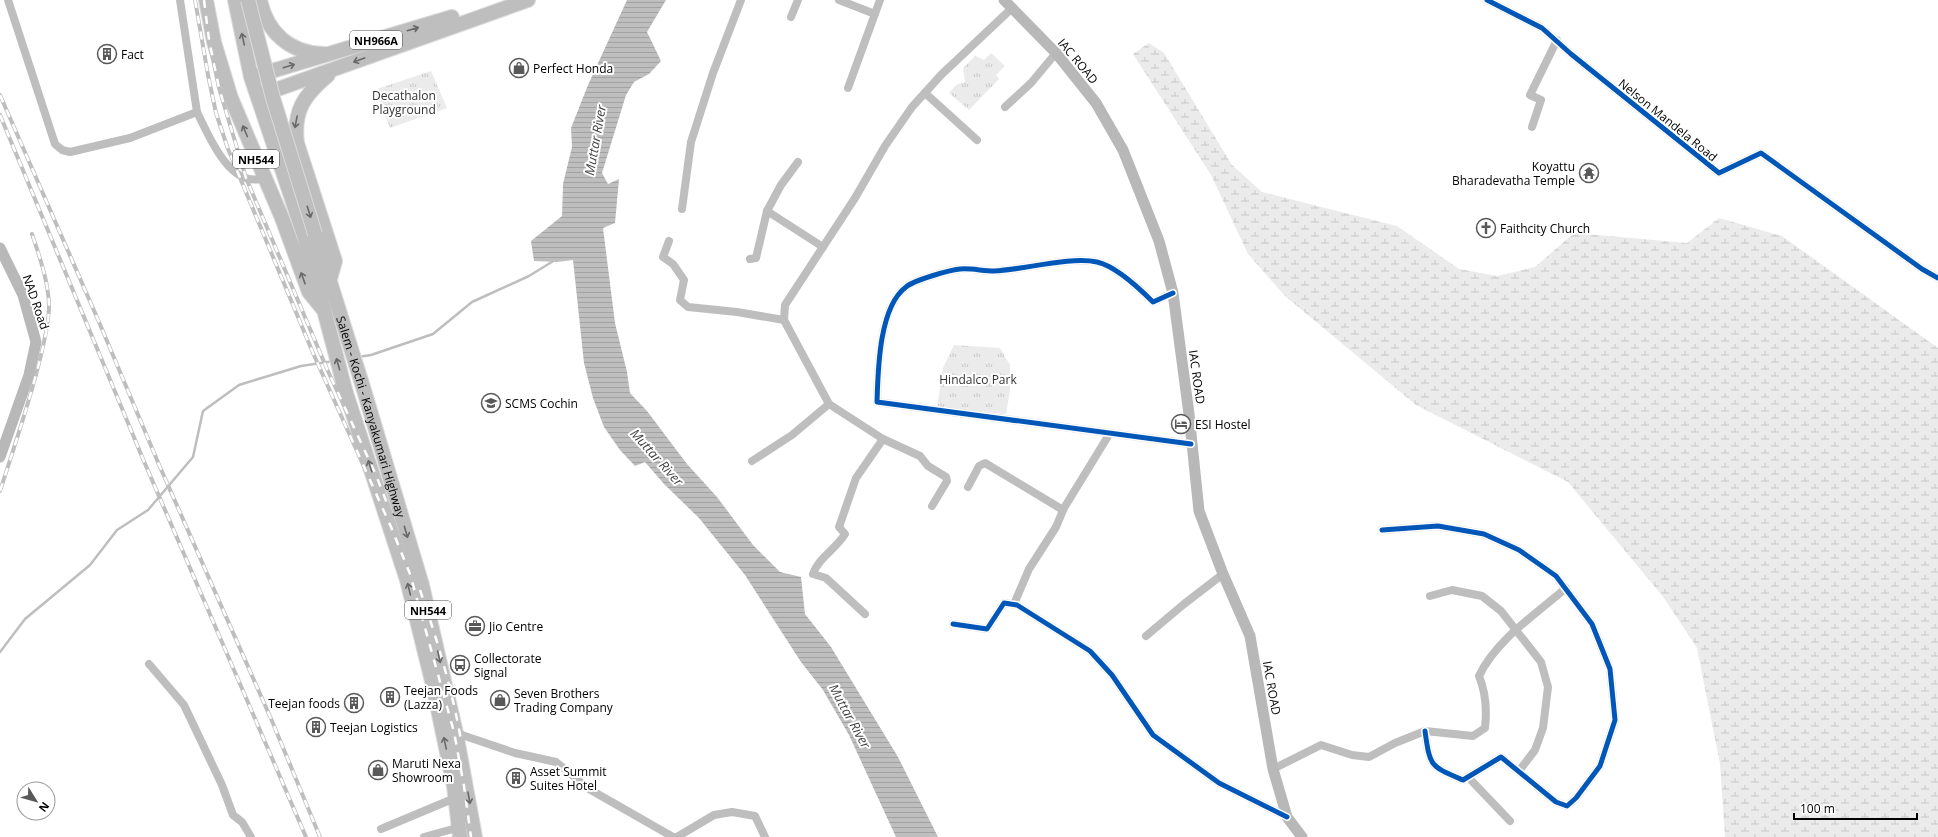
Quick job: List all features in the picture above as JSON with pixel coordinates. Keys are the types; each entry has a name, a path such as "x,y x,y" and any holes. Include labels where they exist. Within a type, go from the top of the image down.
{"highway":[{"name":"NH544","path":"206,0 214,42 231,98 265,179 309,292 324,310"},
{"name":"Salem - Kochi - Kanyakumari Highway","path":"235,0 251,77 304,235 346,393 407,580 432,681 456,798 460,832"},
{"name":"Salem - Kochi - Kanyakumari Highway","path":"248,0 273,98 330,279 422,585 456,733 475,837"},
{"path":"260,0 263,15 270,27 282,40 296,48 311,53 330,54"},
{"name":"NH966A","path":"251,77 438,22 500,0"},
{"name":"NH966A","path":"257,97 528,0"},
{"path":"330,279 335,261 297,143 295,127 299,110 308,96 317,84 335,69"}],"main road":[{"name":"IAC ROAD","path":"1004,0 1011,9 1056,53 1096,103 1123,150 1159,240 1173,293 1189,414 1199,511 1223,574 1250,636 1273,769 1287,816 1302,837"},
{"name":"NAD Road","path":"0,248 23,296 36,342 29,375 0,457"}],"street":[{"path":"8,0 55,144 62,150 70,152 130,138 197,112"},
{"path":"180,0 197,112 217,151 233,170 240,176 250,180 265,179"},
{"path":"682,209 691,142 713,73 741,0"},
{"path":"791,18 798,0"},
{"path":"839,0 875,14"},
{"path":"848,88 880,0"},
{"name":"Nelson Mandela Road","path":"1487,0 1542,28 1583,64 1719,174 1761,154 1922,269 1938,278"},
{"path":"932,506 947,481 946,477 928,466 920,456 883,439 829,404 784,320 785,305 855,198 885,146 912,107 941,75 1011,9"},
{"path":"1532,127 1541,100 1530,95 1557,40"},
{"path":"1005,107 1031,82 1056,53"},
{"path":"925,93 977,140"},
{"path":"750,259 756,258 767,211 775,195 798,162"},
{"path":"767,211 775,214 823,247"},
{"path":"669,241 663,256 673,264 684,280 680,300 688,308 737,312 784,320"},
{"path":"1173,293 1153,302 1140,288 1119,273 1097,262 1077,261 994,271 961,269 930,277 906,286 892,303 886,319 877,402 1191,444"},
{"path":"752,461 792,435 829,404"},
{"path":"1014,604 1029,569 1056,527 1063,510 1110,433"},
{"path":"865,614 826,578 813,574 816,566 846,534 839,527 856,478 883,439"},
{"path":"968,487 979,466 985,463 1063,510"},
{"path":"1382,530 1438,526 1484,534 1519,550 1556,576 1566,588 1592,624 1610,670 1615,720 1600,766 1576,798 1567,806 1556,802 1501,757 1463,780 1436,768 1428,754 1425,731"},
{"path":"1146,636 1223,574"},
{"path":"1273,769 1321,745 1352,755 1369,757 1425,731 1473,736 1485,728 1486,715 1484,688 1479,676 1486,662 1517,630 1566,588"},
{"path":"1430,596 1452,590 1482,596 1501,611 1541,662 1548,687 1543,728 1535,750 1519,771"},
{"path":"953,624 987,628 1004,603 1014,604 1090,651 1112,675 1153,735 1219,783 1287,816"},
{"path":"149,664 184,705 222,785 233,814 242,822 251,837"},
{"path":"456,733 515,753 556,762 589,789 673,837"},
{"path":"1468,777 1510,822"},
{"path":"381,829 456,798"},
{"path":"677,837 714,815 732,812 755,816 765,837"},
{"path":"424,837 460,832"}],"green space":[{"path":"1149,43 1164,53 1232,165 1262,192 1397,226 1459,269 1497,276 1535,267 1574,233 1687,243 1719,218 1782,236 1938,348 1938,837 1725,837 1720,764 1697,648 1664,598 1568,482 1416,405 1285,296 1248,254 1211,175 1133,54"},
{"path":"991,53 1005,66 996,75 999,79 969,110 949,93 956,85 965,82 963,68 975,56 984,60"},
{"name":"Decathalon Playground","path":"431,71 447,108 390,128 374,90"},
{"name":"Hindalco Park","path":"954,345 1000,348 1010,365 1010,391 1006,414 937,408 943,368"}],"water":[{"name":"Muttar River","path":"627,0 666,0 647,32 661,61 649,74 634,82 626,95 602,173 608,184 619,179 615,223 603,228 615,323 627,372 630,393 647,411 687,464 717,497 753,545 780,572 801,577 805,614 831,647 898,757 938,837 896,837 849,735 823,690 801,662 745,575 699,518 664,484 645,462 635,466 620,450 604,427 593,398 584,363 573,260 557,262 534,261 531,241 562,216 563,184 572,147 571,128 588,85"}],"waterway":[{"path":"358,357 371,355 433,334 472,302 529,276 555,260"},
{"path":"0,652 25,619 90,565 117,530 148,510 193,457 203,411 239,385 301,366 334,361"}],"railway":[{"path":"195,0 216,113 228,149 313,353 391,527 410,574 454,732 464,786 471,837"},
{"path":"204,0 209,40 219,88 246,178 327,369 376,475 388,506"},
{"path":"0,95 99,322 160,467 272,721 320,837"},
{"path":"0,115 143,459 306,837"},
{"path":"0,491 33,386 43,348 49,308 49,299 44,271 32,234"},
{"path":"420,590 444,664 461,740"}],"cycle path":[{"path":"1487,0 1542,28 1571,54 1719,173 1761,153 1922,269 1938,278"},
{"path":"1173,293 1153,302 1112,268 1097,262 1086,261 1060,262 994,271 960,269 924,278 906,287 897,296 890,309 885,324 879,357 877,402 1191,444"},
{"path":"1382,530 1438,526 1484,534 1519,550 1556,576 1592,624 1610,669 1615,720 1600,766 1576,798 1567,806 1556,802 1501,757 1463,780 1444,772 1438,768 1431,759 1428,752 1425,731"},
{"path":"953,624 987,629 1004,603 1017,605 1090,651 1112,675 1153,735 1219,783 1287,817"}],"place":[{"name":"Fact","path":"107,54"},
{"name":"Perfect Honda","path":"519,68"},
{"name":"Koyattu Bharadevatha Temple","path":"1589,173"},
{"name":"Faithcity Church","path":"1486,228"},
{"name":"SCMS Cochin","path":"491,403"},
{"name":"ESI Hostel","path":"1181,424"},
{"name":"Jio Centre","path":"475,626"},
{"name":"Collectorate Signal","path":"460,665"},
{"name":"Teejan Foods (Lazza)","path":"390,697"},
{"name":"Seven Brothers Trading Company","path":"500,700"},
{"name":"Teejan foods","path":"354,703"},
{"name":"Teejan Logistics","path":"316,727"},
{"name":"Maruti Nexa Showroom","path":"378,770"},
{"name":"Asset Summit Suites Hotel","path":"516,778"}]}
